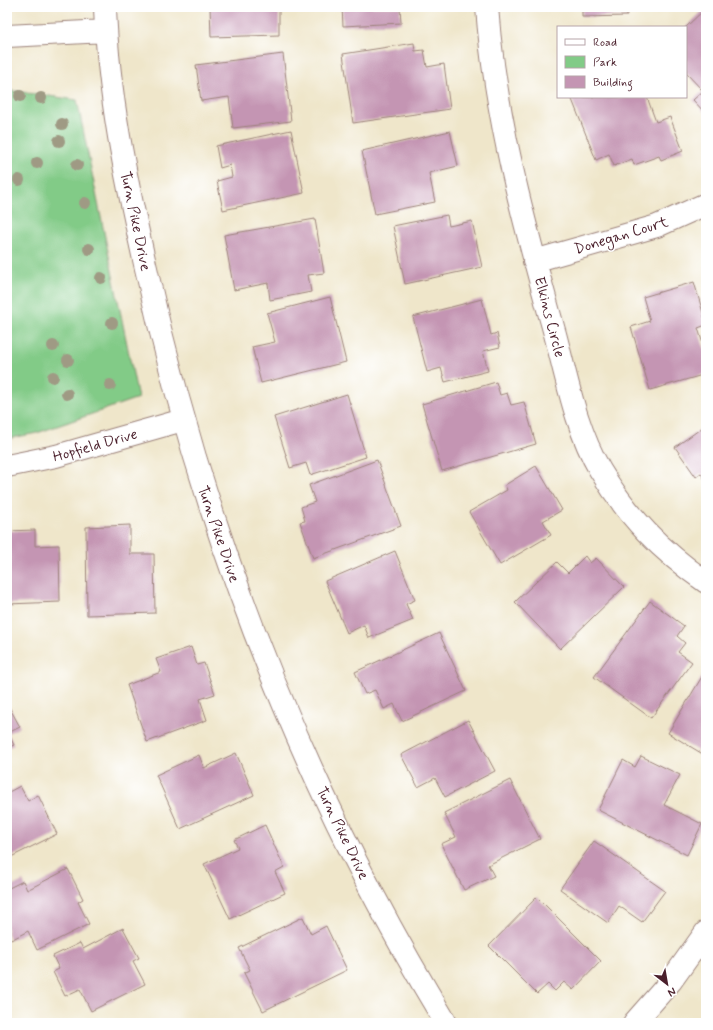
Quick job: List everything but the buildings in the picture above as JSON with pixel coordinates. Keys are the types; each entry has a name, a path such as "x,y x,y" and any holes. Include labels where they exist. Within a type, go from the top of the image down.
{"street":[{"name":"Turn Pike Drive","path":"105,7 110,83 122,158 163,348 210,512 253,632 302,750 357,865 418,977 446,1023"},
{"name":"Elkins Circle","path":"487,7 490,52 499,105 534,261 576,410 586,440 599,468 630,514 656,543 679,564 706,582"},
{"path":"7,36 106,31"},
{"name":"Donegan Court","path":"534,261 657,226 706,204"},
{"name":"Hopfield Drive","path":"7,466 56,456 183,420"},
{"path":"634,1023 672,981 706,932"}],"green space":[{"path":"7,90 77,100 138,398 37,433 7,439"}]}
